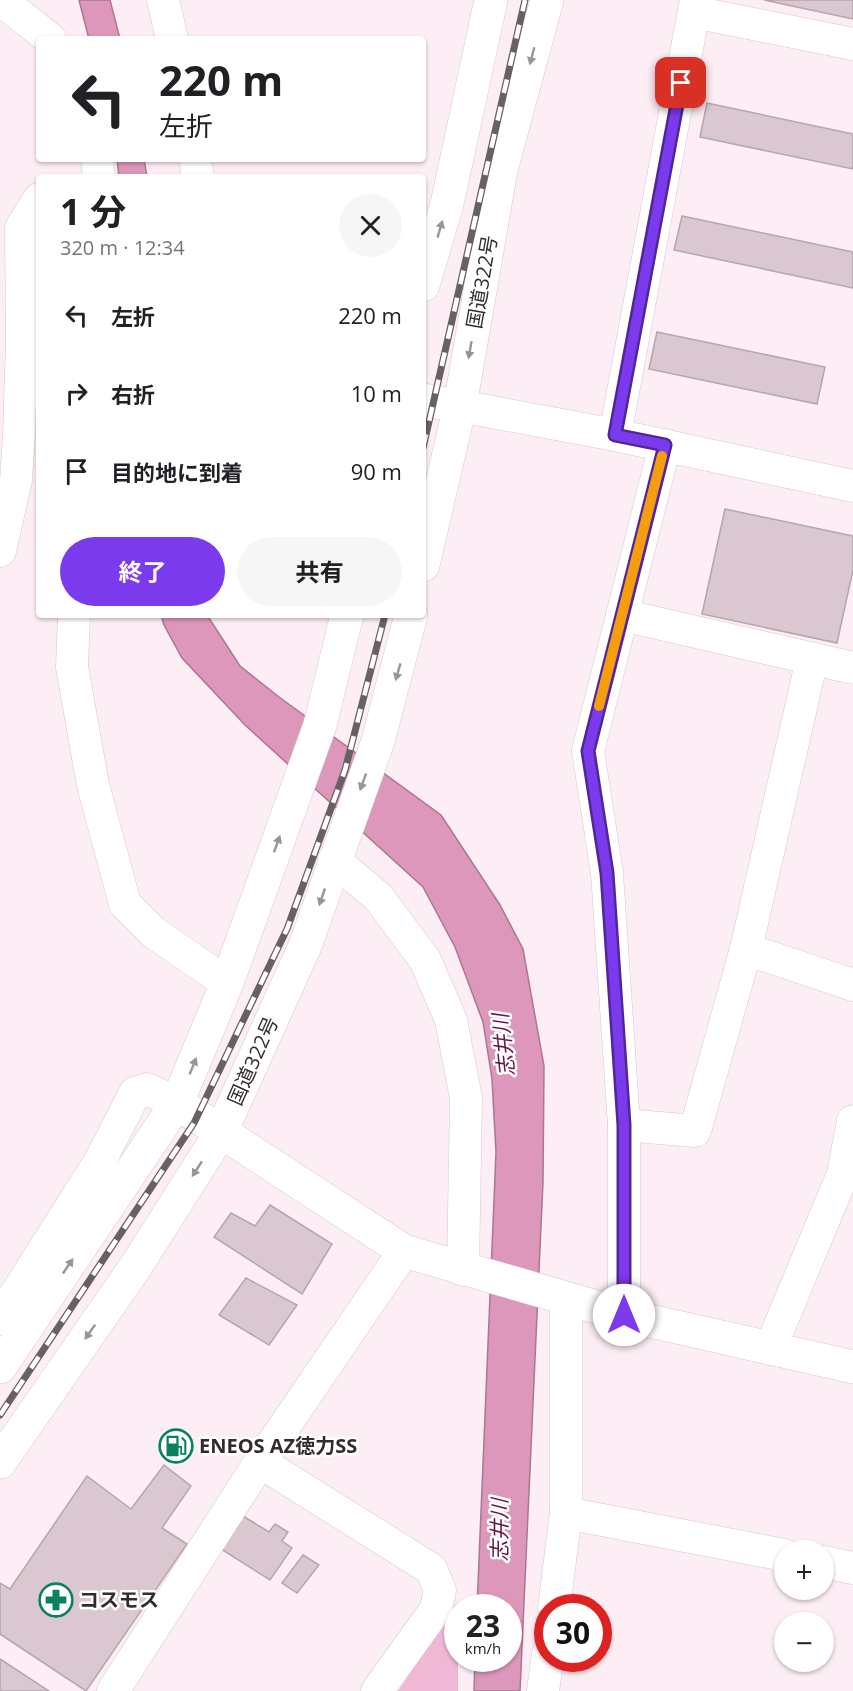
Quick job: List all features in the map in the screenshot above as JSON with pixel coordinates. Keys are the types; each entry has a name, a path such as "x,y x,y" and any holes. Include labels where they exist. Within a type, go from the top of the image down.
{"main road":[{"path":"426,275 447,204 491,0"},
{"name":"国道322号","path":"426,552 460,406 501,170 548,0"},
{"path":"426,400 460,406"},
{"path":"0,1367 177,1103 227,983 320,725 345,618"},
{"name":"国道322号","path":"0,1462 136,1266 221,1132 305,946 378,741 410,618"},
{"path":"177,1103 404,1251 624,1315 853,1367"}],"street":[{"path":"1,0 46,36"},
{"path":"163,0 171,36"},
{"path":"615,435 695,6 853,44"},
{"path":"0,551 16,480 19,436 22,341 21,228 36,204"},
{"path":"460,406 665,445 853,486"},
{"path":"624,1315 624,1125 607,873 588,751 665,445"},
{"path":"622,615 853,668"},
{"path":"74,618 72,668 93,785 125,904 153,932 227,983"},
{"path":"624,1125 694,1131 746,949 812,659"},
{"path":"334,861 378,897 425,960 451,1020 466,1098 470,1271"},
{"path":"746,949 853,985"},
{"path":"0,1318 100,1161 135,1093 147,1089 177,1103"},
{"path":"770,1349 848,1175 853,1121"},
{"path":"113,1691 260,1462 404,1251"},
{"path":"556,1594 566,1513 566,1298"},
{"path":"260,1462 431,1569 440,1590 436,1609 377,1691"},
{"path":"566,1513 774,1553"},
{"path":"834,1564 853,1568"},
{"path":"543,1691 546,1672"}],"shaded area":[{"path":"444,1622 444,1672 458,1672 458,1691 398,1691"}],"water":[{"path":"79,0 110,0 119,36 88,36"},
{"path":"117,162 144,162 146,174 119,174"},
{"name":"志井川","path":"162,618 209,618 240,666 441,815 500,905 523,949 544,1066 543,1182 522,1647 522,1594 478,1594 496,1152 492,1079 483,1022 455,947 423,887 245,725 182,658"},
{"path":"475,1672 521,1672 520,1691 474,1691"}],"building":[{"path":"764,0 853,0 853,19"},
{"path":"707,103 853,134 853,169 700,137"},
{"path":"682,216 853,252 853,288 674,250"},
{"path":"657,332 825,367 817,404 649,369"},
{"path":"725,509 853,536 853,570 837,643 702,614"},
{"path":"270,1205 332,1244 302,1294 214,1237 231,1213 255,1226"},
{"path":"246,1278 297,1305 269,1345 219,1315"},
{"path":"164,1465 191,1486 162,1528 187,1544 86,1691 0,1634 0,1583 10,1589 87,1476 131,1509"},
{"path":"243,1516 269,1532 275,1524 288,1532 282,1541 292,1548 270,1580 221,1549"},
{"path":"303,1555 319,1565 297,1593 282,1583"},
{"path":"0,1659 49,1691 0,1691"}],"railway":[{"path":"426,435 525,0"},
{"path":"0,1415 194,1123 287,929 345,770 384,618"}],"slow traffic":[{"path":"599,706 662,456"}],"place":[{"name":"ENEOS AZ徳力SS","path":"176,1446"},
{"name":"コスモス","path":"56,1600"}],"route":[{"path":"624,1315 624,1125 607,873 588,751 665,445 615,435 681,83"}]}
